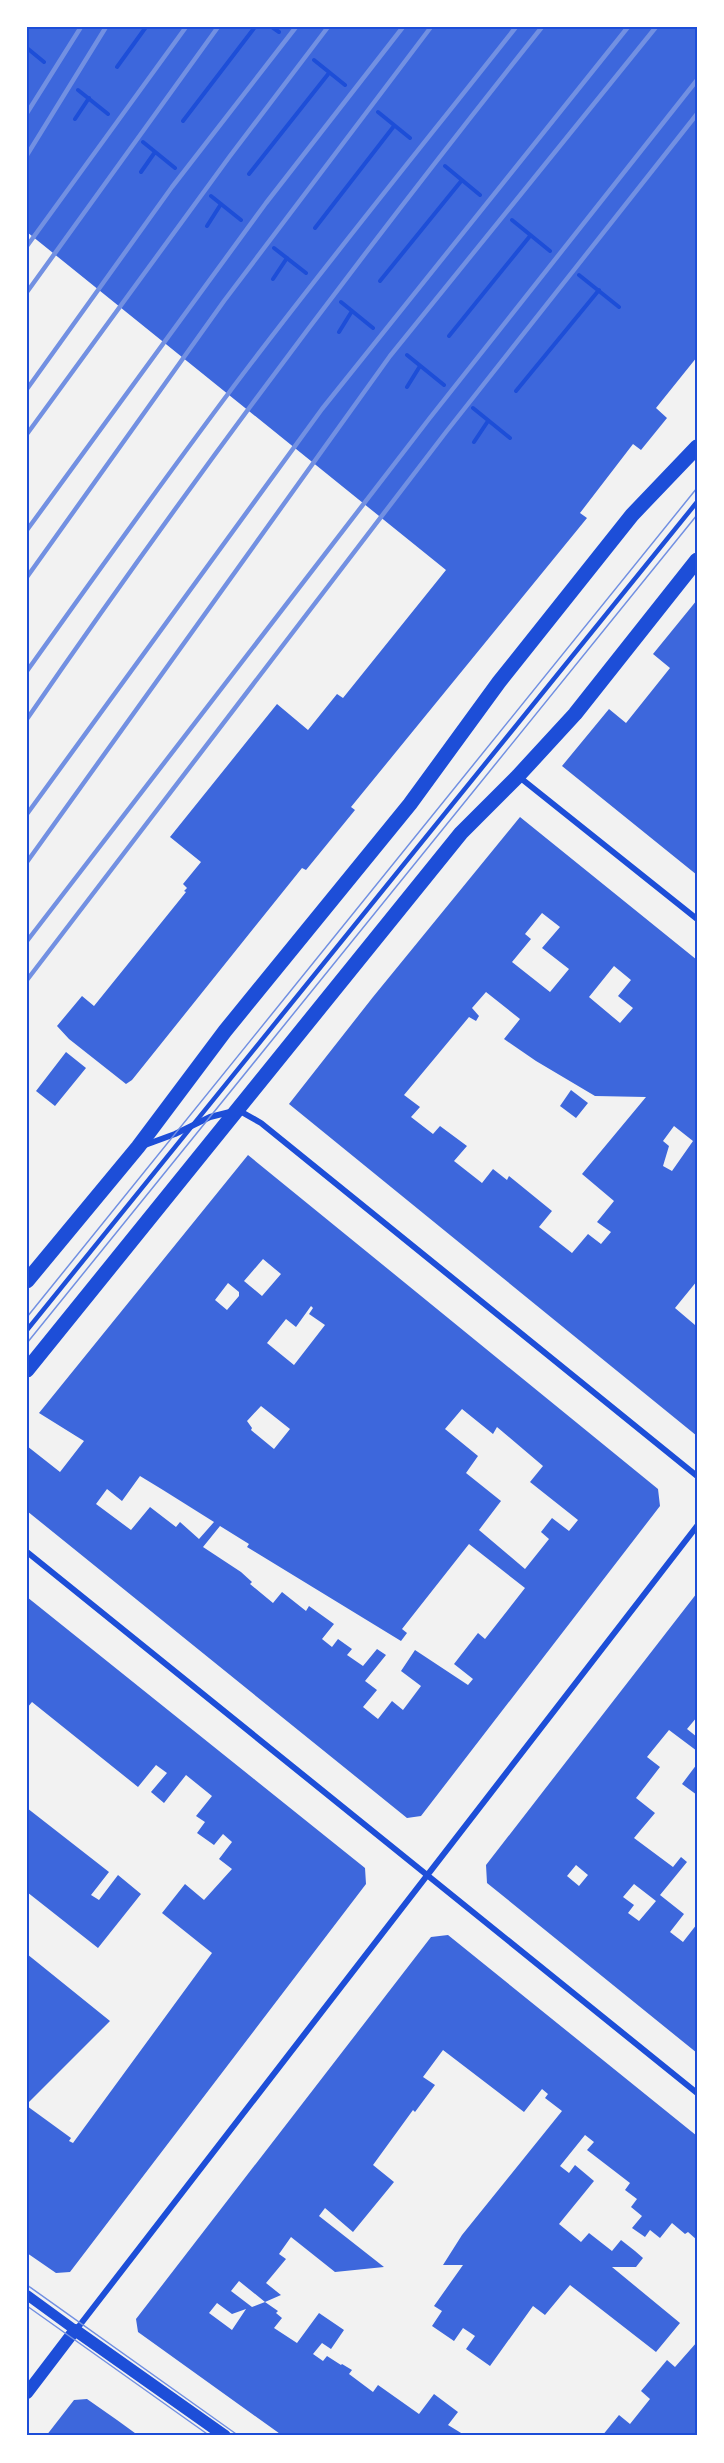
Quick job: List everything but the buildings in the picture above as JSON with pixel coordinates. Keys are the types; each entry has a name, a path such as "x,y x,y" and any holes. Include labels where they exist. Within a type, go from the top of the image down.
{"main road":[{"path":"27,1281 138,1147 225,1031 410,804 506,673 632,515 697,447"},
{"path":"27,1370 461,833 575,714 697,560"},
{"path":"27,2393 75,2330 225,2436"}],"street":[{"path":"518,776 697,919"},
{"path":"138,1147 210,1117 238,1110 261,1123 697,1476"},
{"path":"27,2295 75,2330 697,1526"},
{"path":"27,1552 697,2093"}],"lane":[{"path":"27,1330 697,502"}],"path":[{"path":"117,68 146,27"},
{"path":"183,121 255,27"},
{"path":"272,27 279,32"},
{"path":"27,49 44,62"},
{"path":"314,60 345,85"},
{"path":"249,174 329,73"},
{"path":"78,90 108,114"},
{"path":"75,119 88,98"},
{"path":"378,112 410,138"},
{"path":"315,228 394,126"},
{"path":"143,142 175,168"},
{"path":"141,172 155,152"},
{"path":"445,166 480,195"},
{"path":"380,281 462,180"},
{"path":"211,196 241,220"},
{"path":"207,226 221,204"},
{"path":"512,220 549,251"},
{"path":"449,336 530,236"},
{"path":"274,248 306,273"},
{"path":"273,279 287,258"},
{"path":"579,275 619,307"},
{"path":"516,391 599,290"},
{"path":"341,302 373,328"},
{"path":"339,332 352,311"},
{"path":"407,355 444,385"},
{"path":"407,387 420,366"},
{"path":"473,408 510,438"},
{"path":"474,442 488,421"}],"tram line":[{"path":"27,1317 697,488"},
{"path":"27,1343 697,515"},
{"path":"27,2285 239,2436"},
{"path":"27,2306 210,2436"}],"railway":[{"path":"27,113 81,27"},
{"path":"27,155 106,27"},
{"path":"27,246 186,27"},
{"path":"27,292 218,27"},
{"path":"27,389 172,187 296,27"},
{"path":"27,434 230,156 328,27"},
{"path":"27,530 266,203 403,27"},
{"path":"27,577 224,301 431,27"},
{"path":"27,671 246,370 516,27"},
{"path":"27,719 278,368 542,27"},
{"path":"27,814 322,409 628,27"},
{"path":"27,862 390,356 656,27"},
{"path":"27,941 429,419 697,80"},
{"path":"27,980 446,432 697,114"}]}
